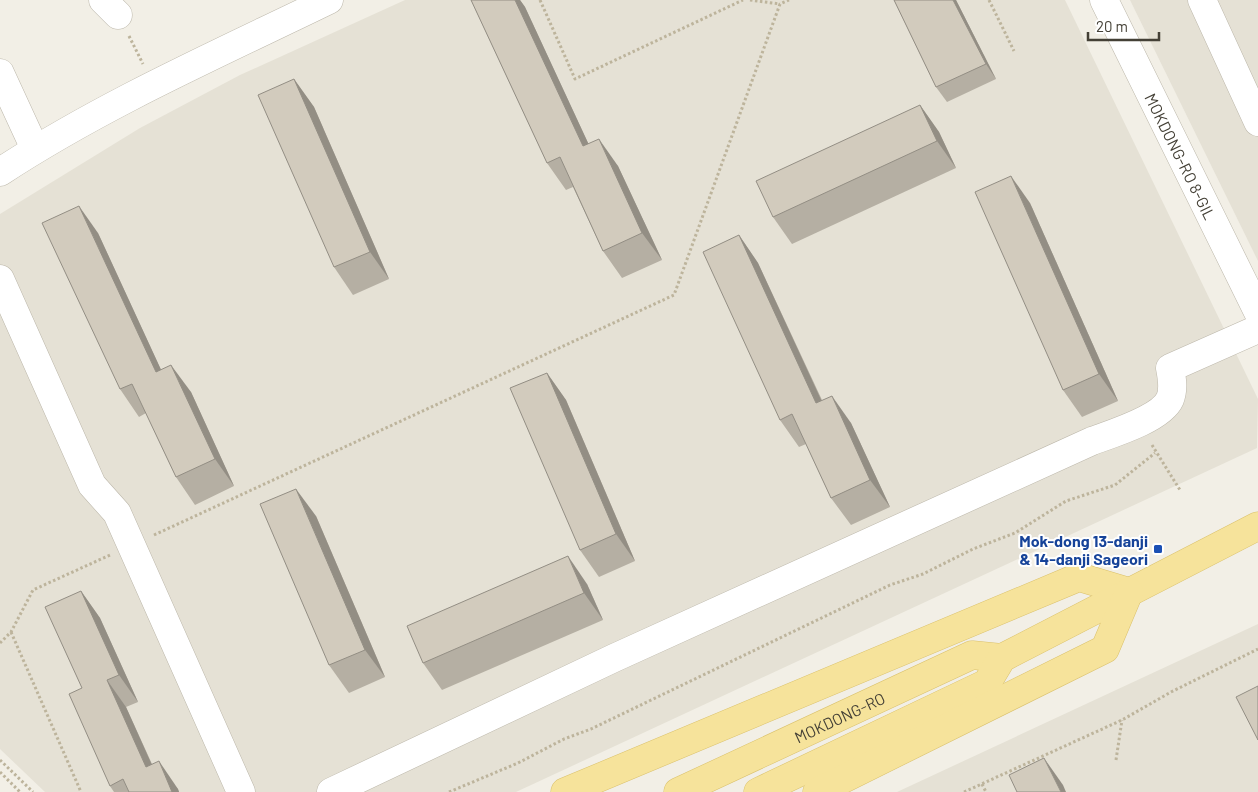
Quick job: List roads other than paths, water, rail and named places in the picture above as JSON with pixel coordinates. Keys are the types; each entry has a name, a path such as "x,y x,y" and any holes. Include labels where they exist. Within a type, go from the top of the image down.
{"main road":[{"path":"1002,658 1258,526"},
{"path":"565,792 1080,577 1129,592"},
{"path":"816,792 1105,649 1129,592"},
{"name":"MOKDONG-RO","path":"678,792 972,655 1002,658 987,683 758,792"}],"street":[{"path":"0,172 35,149 114,104 329,0"},
{"name":"MOKDONG-RO 8-GIL","path":"1104,0 1258,312"},
{"path":"1202,0 1258,122"},
{"path":"0,74 35,149"},
{"path":"0,279 92,485 117,513 240,792"},
{"path":"330,792 632,650 1092,442 1141,422 1162,408 1170,400 1172,384 1170,368 1258,329"}],"place":[{"name":"Mok-dong 13-danji & 14-danji Sageori","path":"1158,549"}]}
